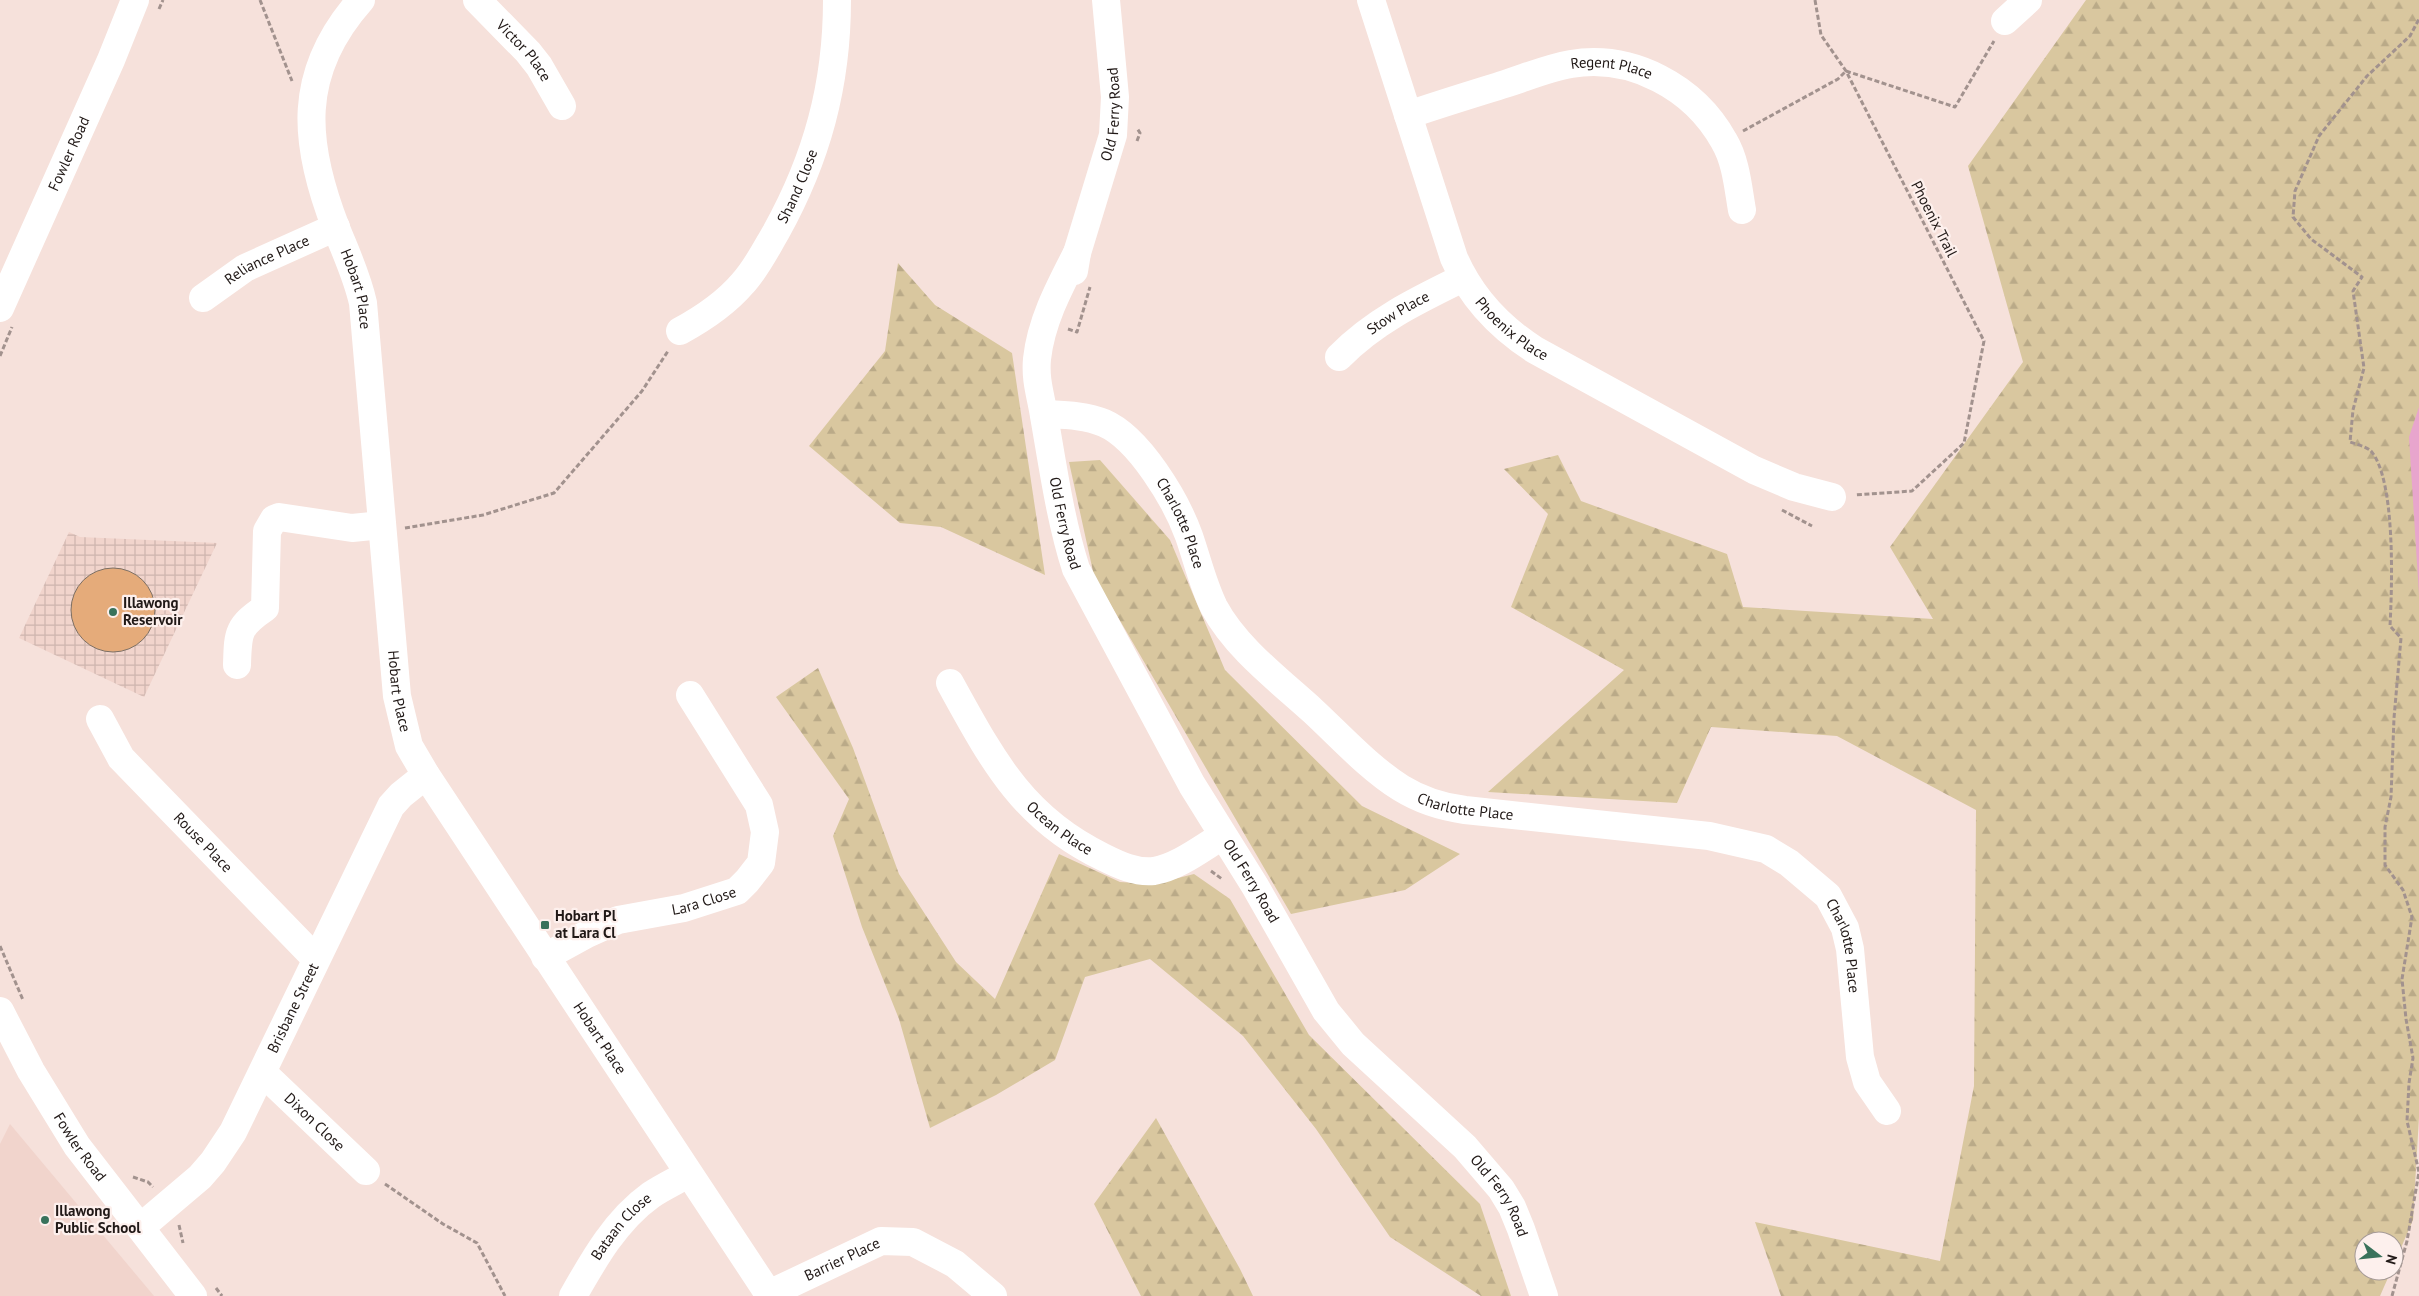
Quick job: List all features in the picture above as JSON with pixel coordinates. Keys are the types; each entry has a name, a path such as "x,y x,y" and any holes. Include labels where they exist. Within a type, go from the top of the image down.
{"street":[{"name":"Fowler Road","path":"0,308 111,60 135,0"},
{"name":"Hobart Place","path":"361,0 333,38 326,53 315,87 310,127 312,149 336,227 358,283 363,303 399,709 410,746 426,775 545,957 769,1295"},
{"name":"Victor Place","path":"477,0 540,66 562,106"},
{"name":"Shand Close","path":"680,331 712,313 744,282 771,240 800,184 818,135 830,87 835,56 837,0"},
{"name":"Old Ferry Road","path":"1106,0 1115,97 1114,128 1109,154 1077,253 1056,293 1040,342 1037,376 1038,394 1044,414 1052,469 1069,547 1076,569 1192,785 1222,836 1255,886 1312,988 1340,1030 1465,1147 1501,1189 1518,1222 1544,1296"},
{"name":"Phoenix Place","path":"1371,0 1446,236 1463,278 1492,316 1506,330 1535,350 1754,470 1794,487 1832,497"},
{"path":"2005,21 2028,0"},
{"name":"Regent Place","path":"1408,115 1553,68 1590,62 1608,63 1647,72 1667,82 1698,106 1724,141 1735,174 1742,210"},
{"name":"Reliance Place","path":"203,298 245,268 336,227"},
{"name":"Stow Place","path":"1339,358 1370,328 1410,304 1463,278"},
{"name":"Charlotte Place","path":"1044,414 1076,416 1104,423 1116,430 1132,446 1159,478 1176,503 1207,590 1226,625 1252,654 1339,736 1401,788 1441,806 1465,810 1709,836 1740,842 1766,849 1811,880 1828,896 1845,928 1854,969 1860,1057 1867,1082 1887,1111"},
{"path":"237,665 241,629 251,618 265,608 267,531 274,520 279,516 352,528 382,527"},
{"name":"Ocean Place","path":"950,684 992,758 1008,781 1052,826 1068,839 1124,867 1154,871 1196,852 1222,836"},
{"name":"Lara Close","path":"545,957 587,934 618,920 684,908 737,891 748,881 762,863 765,832 759,805 690,695"},
{"name":"Rouse Place","path":"100,719 121,758 316,959"},
{"name":"Brisbane Street","path":"141,1227 214,1162 233,1132 391,806 426,775"},
{"name":"Fowler Road","path":"12,1006 31,1071 77,1146 107,1187 141,1227 202,1289"},
{"name":"Dixon Close","path":"263,1073 366,1171"},
{"name":"Bataan Close","path":"573,1296 616,1228 628,1215 651,1196 688,1174"},
{"name":"Barrier Place","path":"769,1295 881,1241 913,1242 955,1264 993,1296"}],"path":[{"path":"260,0 292,81 315,87"},
{"name":"Phoenix Trail","path":"1815,0 1822,34 1846,71 1984,341 1964,443 1912,491 1832,497"},
{"path":"2392,1296 2407,1241 2419,1172 2407,1121 2408,1083 2413,1058 2402,980 2412,917 2403,890 2385,865 2385,827 2391,797 2394,718 2401,638 2390,626 2391,561 2382,474 2370,450 2350,442 2353,410 2364,368 2353,291 2362,277 2312,239 2293,217 2294,191 2319,136 2367,76 2410,36 2419,19"},
{"path":"1724,141 1838,79 1846,71 1955,107 2005,21"},
{"path":"382,527 483,515 554,493 642,391 680,331"},
{"path":"1777,507 1812,526"},
{"path":"1196,852 1206,868 1228,883"},
{"path":"0,946 12,1006"},
{"path":"366,1171 443,1224 477,1243 505,1296"},
{"path":"129,1174 135,1179 151,1184 180,1226 184,1247"},
{"path":"202,1289 222,1296"}],"shaded area":[{"path":"2419,407 2419,595 2409,437"},
{"path":"69,532 80,537 217,543 144,697 19,638"},
{"name":"Illawong Public School","path":"10,1124 154,1296 0,1296 0,1144"}],"green space":[{"path":"2086,0 2419,0 2419,1117 2413,1220 2404,1241 2404,1231 2354,1231 2354,1281 2387,1281 2380,1296 1781,1296 1755,1222 1940,1261 1974,1086 1976,810 1837,736 1711,727 1677,803 1488,792 1624,670 1511,607 1548,514 1504,469 1558,455 1581,501 1727,554 1743,607 1933,619 1890,547 2023,362 1968,166"},
{"path":"898,263 935,305 1012,353 1045,575 941,527 900,523 809,446 885,351"},
{"path":"1100,460 1170,540 1225,670 1362,806 1460,854 1405,890 1291,914 1094,576 1069,462"},
{"path":"818,668 853,748 899,874 956,962 995,999 1059,854 1120,882 1154,884 1194,874 1230,899 1309,1035 1480,1204 1511,1296 1481,1296 1390,1237 1316,1129 1243,1036 1150,959 1085,977 1055,1060 996,1095 930,1128 899,1019 862,927 833,836 849,799 776,697"},
{"path":"1156,1118 1240,1269 1253,1296 1141,1296 1094,1204"}],"building":[{"name":"Illawong Reservoir","path":"113,568 136,575 148,587 155,610 148,633 136,645 113,652 90,645 78,633 71,610 78,587 90,575"}],"place":[{"name":"Illawong Reservoir","path":"113,612"},
{"name":"Hobart Pl at Lara Cl","path":"545,925"},
{"name":"Illawong Public School","path":"45,1220"}]}
